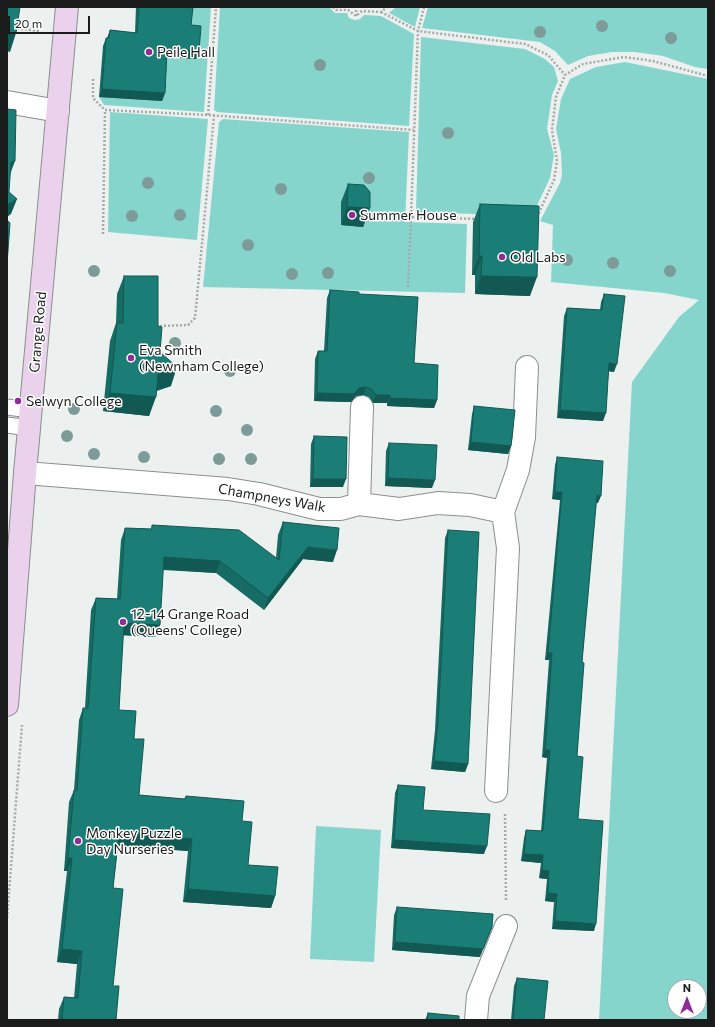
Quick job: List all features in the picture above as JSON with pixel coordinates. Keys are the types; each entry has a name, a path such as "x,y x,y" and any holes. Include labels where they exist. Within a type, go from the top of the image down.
{"street":[{"name":"Grange Road","path":"7,705 25,473 67,7"},
{"path":"7,102 58,111"},
{"path":"496,791 508,548 503,512 518,470 524,437 527,366"},
{"path":"359,504 362,407"},
{"name":"Champneys Walk","path":"25,473 228,489 259,494 319,508 341,510 359,504 399,508 438,503 470,505 503,512"},
{"path":"476,1020 478,996 506,926"}],"lane":[{"path":"7,406 30,419"},
{"path":"7,425 30,419"}],"path":[{"path":"208,115 216,7"},
{"path":"333,7 336,10 348,10 356,16"},
{"path":"356,7 356,16"},
{"path":"382,12 387,7"},
{"path":"408,288 418,31 424,7"},
{"path":"356,16 362,11 382,12 418,31 525,44 548,55 565,75"},
{"path":"13,28 39,31"},
{"path":"534,222 554,180 557,161 552,130 556,97 565,75 583,64 624,57 653,61 708,76"},
{"path":"93,79 93,98 105,110 208,115 414,130"},
{"path":"103,234 105,110"},
{"path":"160,326 188,325 195,318 214,116"},
{"path":"367,215 480,220"},
{"path":"496,791 505,802 506,926"}],"shaded area":[{"path":"190,7 211,7 204,112 104,105 99,97 162,101 165,57 196,59 188,33"},
{"path":"220,7 329,7 335,13 347,13 349,18 355,20 360,19 364,15 381,16 414,34 409,126 217,112 214,110"},
{"path":"396,7 420,7 415,27 389,13"},
{"path":"428,7 708,7 708,69 695,67 663,56 635,52 612,52 588,56 568,65 555,51 540,42 422,28"},
{"path":"421,37 525,49 545,59 554,67 558,81 552,95 547,129 554,155 550,178 532,216 416,212"},
{"path":"625,62 708,79 708,1020 599,1020 632,382 679,317 699,300 664,293 551,282 553,225 540,221 560,183 562,175 561,153 556,129 561,99 570,79 596,67"},
{"path":"110,112 208,119 197,240 108,232"},
{"path":"223,119 409,132 405,222 467,224 465,293 203,287 219,122"},
{"path":"316,826 381,830 374,962 310,959"}],"building":[{"path":"7,7 20,7 16,33 7,32"},
{"name":"Peile Hall","path":"139,7 193,7 191,25 201,26 199,51 167,49 165,93 102,89 106,38 109,38 110,30 137,33"},
{"path":"7,109 16,110 15,161 11,162 9,192 17,199 7,205"},
{"path":"348,184 364,185 370,192 370,208 347,207"},
{"name":"Old Labs","path":"480,204 539,206 537,277 481,276 482,256 479,256"},
{"path":"7,220 10,223 7,264"},
{"name":"Eva Smith (Newnham College)","path":"124,276 158,276 158,326 162,327 160,352 177,367 158,374 156,397 110,393 117,323 123,323"},
{"path":"330,290 359,292 359,294 418,297 414,363 438,365 437,400 390,398 390,395 376,395 372,389 366,387 359,388 354,394 317,393 318,351 327,351"},
{"path":"604,294 625,296 617,364 609,363 606,413 560,410 567,308 602,310"},
{"path":"474,406 515,410 511,446 471,442"},
{"path":"314,436 347,437 346,479 313,479"},
{"path":"389,443 437,445 435,480 388,478"},
{"path":"557,457 603,461 601,496 597,495 582,662 584,663 577,756 583,757 578,819 603,821 596,924 555,921 557,894 548,893 549,871 542,870 543,855 524,854 526,830 543,831 550,750 545,750 552,653 548,653 562,492 555,492"},
{"path":"283,522 339,528 337,550 308,547 268,598 220,561 164,557 160,625 124,623 119,710 136,711 134,739 144,739 139,795 185,799 186,796 244,801 242,821 252,822 248,865 278,867 275,896 188,889 192,839 119,833 113,888 123,889 113,986 119,986 116,1020 62,1020 64,997 78,998 82,951 62,949 72,858 68,858 74,790 77,790 83,708 88,708 96,598 120,599 125,528 152,529 152,525 239,530 279,560"},
{"path":"448,530 479,532 468,764 434,761 438,722"},
{"path":"398,785 425,787 423,810 490,814 487,846 394,840"},
{"path":"397,907 493,914 492,927 483,949 395,942"},
{"path":"517,978 548,981 544,1020 513,1020"},
{"path":"428,1013 459,1016 459,1020 427,1020"}],"place":[{"name":"Peile Hall","path":"149,52"},
{"name":"Summer House","path":"352,215"},
{"name":"Old Labs","path":"502,257"},
{"name":"Eva Smith (Newnham College)","path":"131,358"},
{"name":"Selwyn College","path":"18,401"},
{"name":"12-14 Grange Road (Queens' College)","path":"123,622"},
{"name":"Monkey Puzzle Day Nurseries","path":"78,841"}]}
